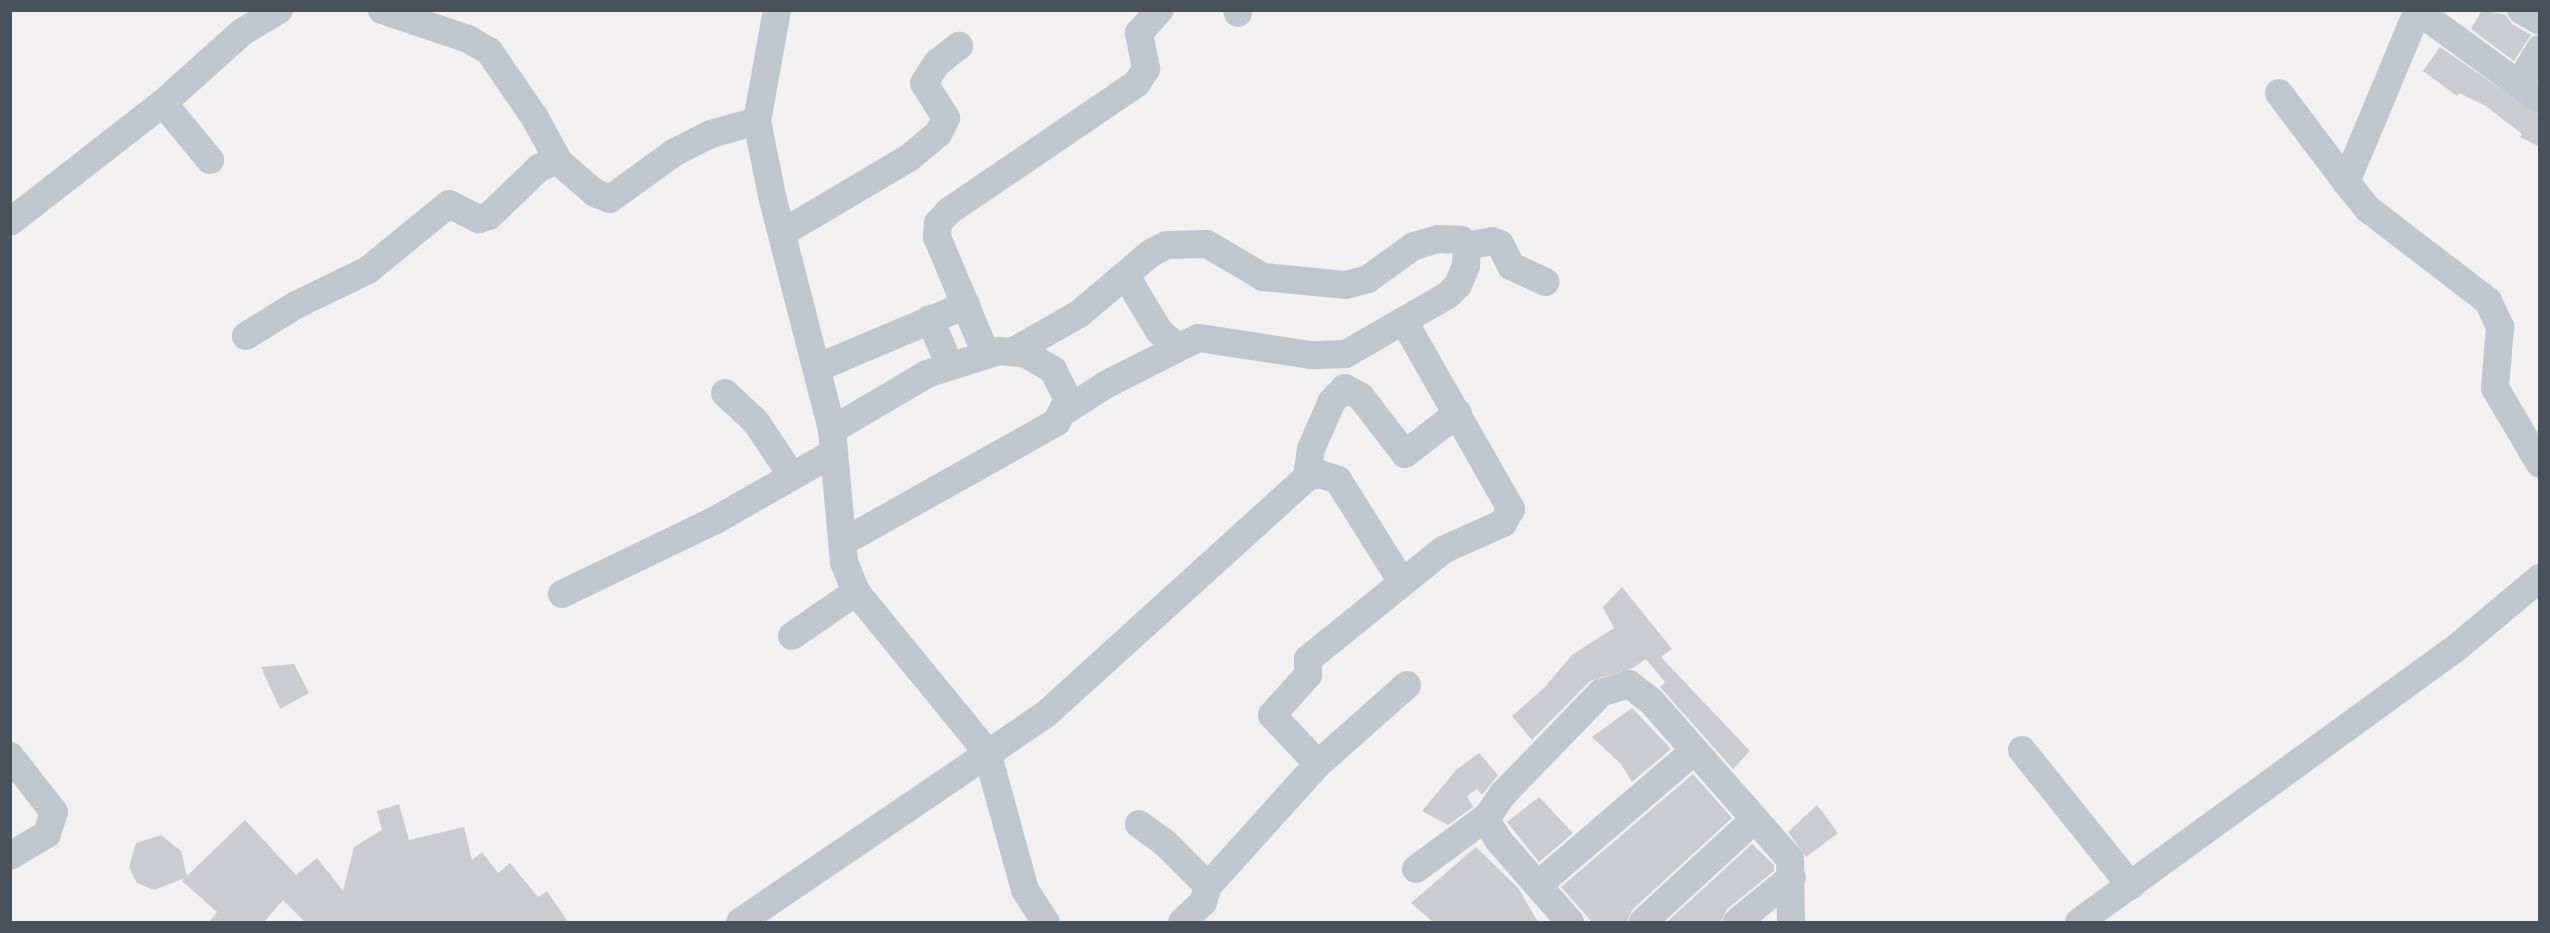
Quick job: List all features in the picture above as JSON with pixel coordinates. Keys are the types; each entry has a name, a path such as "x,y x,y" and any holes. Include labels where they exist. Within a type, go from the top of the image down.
{"street":[{"path":"10,222 162,102 243,32 279,10"},
{"path":"382,10 468,39 489,51 535,118 559,162 595,193 610,199 675,152 711,134 757,121"},
{"path":"777,10 757,121 817,368 832,442 844,562 856,592 987,752 1025,890 1046,922"},
{"path":"999,353 966,305 937,237 942,216 1137,83 1144,75 1147,57 1139,33 1160,10"},
{"path":"2522,10 2540,21"},
{"path":"2346,182 2430,14 2529,92 2540,49"},
{"path":"783,233 909,158 938,134 946,118 924,83 937,63 959,46"},
{"path":"2278,93 2368,209 2488,301 2500,327 2495,388 2528,423 2540,464"},
{"path":"162,102 210,160"},
{"path":"246,336 296,305 368,270 449,204 479,219 489,216 539,168 559,162"},
{"path":"843,542 1057,422 1065,411 1107,384 1168,339 1209,338 1311,355 1346,354 1405,323 1458,285 1466,266 1467,246 1461,240 1438,239 1414,246 1368,279 1346,285 1263,277 1219,248 1187,242 1167,245 1151,253 1079,314 999,353"},
{"path":"1467,246 1492,241 1500,244 1511,266 1545,282"},
{"path":"1126,276 1168,339"},
{"path":"817,368 966,305"},
{"path":"930,319 950,364"},
{"path":"1318,765 1273,719 1274,712 1305,680 1306,662 1314,652 1443,550 1509,519 1511,509 1508,499 1405,323"},
{"path":"562,594 714,521 792,476 832,442 950,364 999,353 1024,353 1053,370 1068,399 1065,411"},
{"path":"1307,477 1311,449 1332,401 1345,388 1361,397 1405,454 1458,413"},
{"path":"725,393 756,422 792,476"},
{"path":"740,922 1046,714 1307,477 1320,474 1338,480 1402,582"},
{"path":"2079,922 2446,655 2540,578"},
{"path":"792,636 856,592"},
{"path":"1416,869 1488,816 1503,794 1601,693 1614,686 1629,684 1652,702 1693,752 1790,860 1791,922"},
{"path":"1182,922 1203,902 1208,886 1318,765 1407,685"},
{"path":"2022,750 2131,886"},
{"path":"1539,884 1693,752"},
{"path":"10,856 41,840 54,820 50,803 16,774"},
{"path":"1488,816 1489,825 1499,841 1570,922"},
{"path":"1643,922 1755,819"},
{"path":"1139,824 1165,843 1208,886"},
{"path":"1737,922 1792,877"}],"building":[{"path":"2482,10 2506,15 2512,24 2531,35 2514,61 2471,29"},
{"path":"2440,47 2540,116 2540,147 2520,137 2522,134 2486,106 2459,93 2457,96 2423,71"},
{"path":"1622,587 1672,649 1661,657 1750,751 1733,769 1660,687 1665,682 1646,659 1633,668 1590,681 1532,740 1512,716 1544,688 1572,655 1614,628 1603,607"},
{"path":"294,664 309,693 280,709 261,667"},
{"path":"1632,708 1671,749 1632,782 1621,764 1592,737"},
{"path":"1479,753 1498,775 1482,795 1477,789 1467,796 1473,807 1448,825 1422,811 1457,769"},
{"path":"1693,774 1732,818 1632,910 1627,922 1592,922 1561,887"},
{"path":"1539,797 1573,833 1539,862 1507,822"},
{"path":"399,804 409,840 464,827 472,860 482,852 498,873 510,863 538,897 547,891 568,922 305,922 283,900 264,922 209,922 217,912 182,881 185,878 154,890 137,883 129,867 136,843 161,835 181,851 187,876 245,820 296,875 317,858 343,891 354,847 382,830 377,811"},
{"path":"1817,805 1838,833 1806,857 1788,832"},
{"path":"1752,844 1774,865 1774,871 1727,909 1721,922 1667,922"},
{"path":"1476,847 1519,889 1538,922 1433,922 1411,903"}]}
